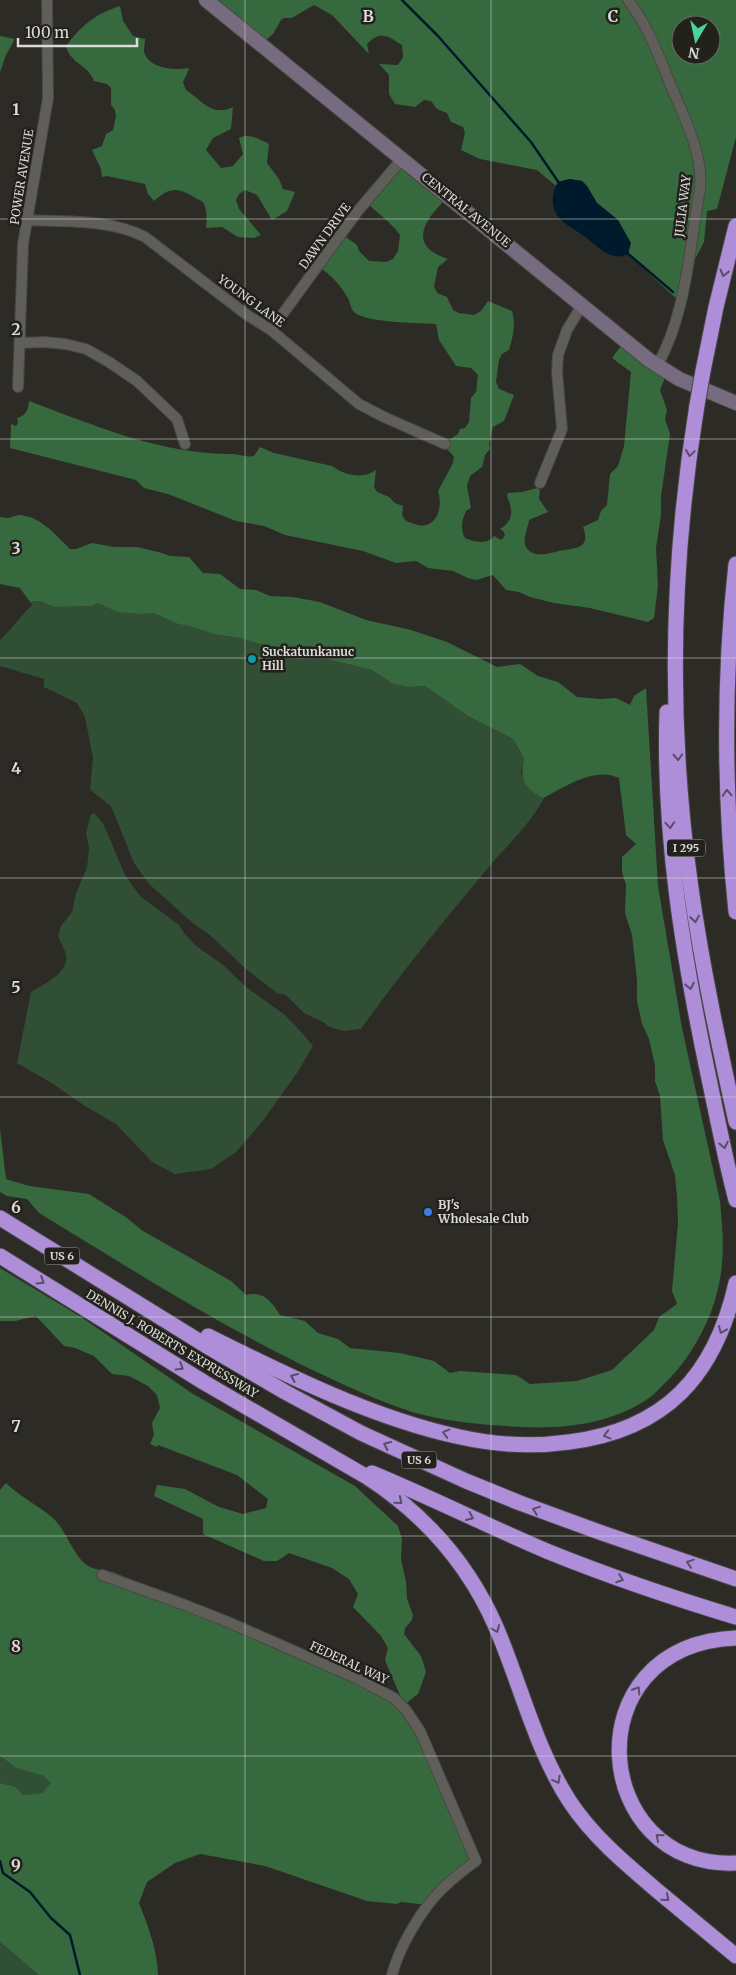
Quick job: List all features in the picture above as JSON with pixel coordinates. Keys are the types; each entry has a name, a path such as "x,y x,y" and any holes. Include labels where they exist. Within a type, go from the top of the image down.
{"highway":[{"name":"I 295","path":"736,226 716,307 697,405 686,479 678,569 676,626 676,713 687,857 699,943 736,1122"},
{"path":"736,564 729,649 725,743 727,800 736,912"},
{"path":"678,569 670,626 666,742 673,859 685,956 736,1211"},
{"path":"731,1182 736,1200"},
{"name":"DENNIS J. ROBERTS EXPRESSWAY","path":"0,1218 123,1294"},
{"name":"DENNIS J. ROBERTS EXPRESSWAY","path":"0,1256 329,1456"},
{"path":"123,1294 290,1375 385,1414 443,1433 467,1438 491,1442 536,1444 577,1441 617,1432 642,1422 665,1407 693,1380 709,1357 726,1319 736,1283"},
{"name":"US 6","path":"123,1294 293,1397 405,1454 547,1514 736,1579"},
{"path":"329,1456 384,1478 503,1532 594,1569 642,1587 736,1617"},
{"name":"US 6","path":"329,1456 391,1494 424,1522 452,1554 469,1577 490,1616 543,1751 559,1783 578,1814 618,1857 736,1956"},
{"path":"736,1638 714,1640 687,1646 655,1667 630,1700 620,1732 618,1754 621,1777 628,1797 642,1820 654,1833 668,1844 693,1857 711,1862 736,1863"}],"street":[{"name":"POWER AVENUE","path":"18,388 26,220 48,98 47,0"},
{"name":"CENTRAL AVENUE","path":"206,0 657,366 688,383 736,403"},
{"name":"JULIA WAY","path":"628,0 645,24 655,47 692,137 698,156 700,173 700,189 682,294 672,335 657,366"},
{"name":"DAWN DRIVE","path":"271,330 357,212 402,159"},
{"name":"YOUNG LANE","path":"26,220 80,223 135,231 156,243 248,315 271,330 359,404 384,418 445,444"},
{"path":"540,483 562,429 557,372 558,355 571,322 582,304"},
{"path":"20,343 44,342 65,344 86,350 109,362 138,382 177,419 185,444"},
{"name":"FEDERAL WAY","path":"102,1576 228,1622 358,1679 378,1689 400,1704 420,1732 476,1861 437,1894 424,1910 397,1958 392,1975"}],"green space":[{"path":"205,0 736,0 736,137 717,209 707,211 704,242 695,259 688,296 681,303 628,254 629,252 618,220 597,203 582,181 569,179 558,182 556,186 537,170 480,159 461,150 465,133 463,127 451,122 447,113 437,109 431,101 424,100 415,107 395,104 389,94 389,75 379,64 398,65 403,57 402,45 388,37 376,37 367,44 369,54 332,15 314,5 292,18 281,20 273,34 262,44"},
{"path":"120,6 123,21 133,36 145,39 144,51 150,61 162,67 189,69 183,82 186,90 213,109 225,110 233,107 231,129 213,138 206,150 221,168 233,166 243,154 239,138 250,136 269,144 267,163 279,179 283,189 295,192 287,211 272,220 257,195 245,190 239,194 236,200 239,209 261,235 254,238 238,237 222,227 206,228 204,204 201,200 183,191 169,191 154,201 148,194 145,184 107,176 102,177 101,169 92,150 102,146 106,134 113,130 116,116 115,110 111,105 111,88 107,84 94,81 88,71 75,61 66,46 90,21"},
{"path":"0,36 15,39 6,55 0,72"},
{"path":"401,160 447,198 427,223 423,240 427,247 435,254 448,259 438,267 434,286 437,293 447,297 453,310 459,313 474,315 481,311 488,301 512,311 514,321 514,330 509,350 502,354 499,360 496,382 499,389 514,395 504,421 493,427 489,444 490,449 485,455 482,467 470,476 467,486 471,508 466,511 462,524 465,538 485,542 494,536 501,540 505,536 504,532 500,529 505,526 511,515 508,493 537,488 540,490 539,499 548,512 529,520 525,537 526,547 533,553 542,554 580,546 585,540 583,527 598,520 601,511 607,505 610,474 618,466 624,446 631,372 612,358 626,339 667,373 660,390 667,410 665,419 670,434 656,548 658,586 654,618 648,622 590,608 554,603 506,590 493,575 476,580 453,571 428,568 416,561 396,563 363,551 285,535 264,526 236,521 168,494 144,488 136,480 10,448 11,424 16,426 18,423 17,418 26,412 29,401 129,437 179,449 205,453 254,456 260,447 274,453 332,466 342,472 353,475 365,475 376,470 374,487 377,492 403,506 402,515 406,521 421,526 431,523 439,511 438,491 453,463 454,457 443,444 458,434 460,429 465,428 469,422 471,398 476,392 478,375 471,368 456,366 439,340 436,324 392,322 358,315 353,311 349,300 339,285 318,266 343,235 357,245 359,251 369,261 386,262 393,259 398,251 400,235 366,202"},
{"path":"18,515 33,518 40,522 70,549 76,549 92,543 114,547 137,547 170,556 189,557 203,573 220,574 240,589 256,590 270,596 293,597 320,602 366,620 411,630 447,642 497,667 520,664 538,676 558,682 577,697 616,698 630,705 634,696 646,688 658,886 682,1028 720,1201 723,1248 720,1279 716,1296 704,1328 677,1370 649,1398 632,1408 602,1420 554,1427 480,1424 452,1421 412,1412 344,1384 249,1337 178,1297 39,1213 27,1199 7,1196 0,1192 0,1129 6,1179 29,1186 89,1194 127,1218 143,1231 231,1281 246,1295 258,1294 266,1298 280,1315 305,1321 318,1333 338,1339 350,1348 400,1353 434,1361 450,1373 460,1371 516,1375 530,1384 577,1381 612,1370 654,1330 659,1317 677,1304 672,1291 678,1223 675,1175 663,1140 660,1096 655,1081 655,1065 637,1001 637,980 632,935 625,913 626,885 622,872 622,857 636,844 626,835 619,778 609,775 590,776 580,779 543,798 531,790 524,782 522,772 524,758 513,739 468,716 425,686 409,687 393,684 372,670 327,659 310,646 283,648 256,643 178,624 153,613 118,612 98,603 92,606 54,607 40,601 30,602 20,588 0,584 0,517 8,518"},
{"path":"40,601 54,607 92,606 98,603 144,614 153,613 178,624 256,643 283,648 310,646 327,659 372,670 393,684 409,687 425,686 468,716 513,739 524,758 521,774 544,798 525,826 438,928 361,1029 343,1031 327,1026 325,1023 304,1013 286,995 277,993 246,969 210,935 195,925 149,884 134,863 111,806 90,790 93,758 85,717 77,703 44,687 44,679 0,666 0,640 32,605 30,602"},
{"path":"94,813 103,823 125,875 140,896 179,925 195,945 223,965 246,987 285,1015 313,1046 297,1073 262,1122 236,1152 211,1169 175,1174 152,1162 116,1124 17,1063 31,992 60,973 66,961 66,955 58,936 61,926 72,912 76,893 87,868 89,848 86,833 91,814"},
{"path":"0,1268 81,1317 193,1394 355,1486 398,1526 402,1539 401,1559 406,1582 407,1599 413,1615 412,1620 405,1628 404,1634 421,1656 426,1672 418,1694 404,1705 385,1660 388,1648 381,1636 353,1607 358,1594 349,1579 332,1568 289,1553 277,1561 264,1561 203,1534 203,1519 154,1496 157,1485 185,1489 219,1507 243,1514 266,1508 268,1499 237,1475 158,1445 157,1447 150,1444 154,1435 152,1423 160,1408 157,1395 148,1386 129,1376 112,1374 94,1356 75,1348 64,1346 36,1316 15,1321 0,1321"},
{"path":"6,1483 53,1518 79,1558 90,1567 113,1572 386,1695 419,1731 475,1860 428,1905 367,1901 265,1866 200,1854 175,1863 147,1882 139,1903 154,1947 158,1975 39,1975 0,1942 0,1783 16,1787 23,1795 42,1793 51,1783 44,1776 16,1768 0,1756 0,1490"},
{"path":"0,1756 16,1768 44,1776 52,1783 42,1793 23,1795 16,1787 0,1783"},
{"path":"0,1942 39,1975 0,1975"}],"water":[{"path":"570,179 582,181 597,203 618,220 631,243 628,254 616,256 604,252 557,215 553,204 554,190 558,182"}],"waterway":[{"path":"402,0 438,36 531,142 559,183"},
{"path":"626,252 673,292"},
{"path":"0,1861 3,1873 30,1892 51,1918 70,1935 80,1975"}],"place":[{"name":"Suckatunkanuc Hill","path":"252,659"},
{"name":"BJ's Wholesale Club","path":"428,1212"}]}
